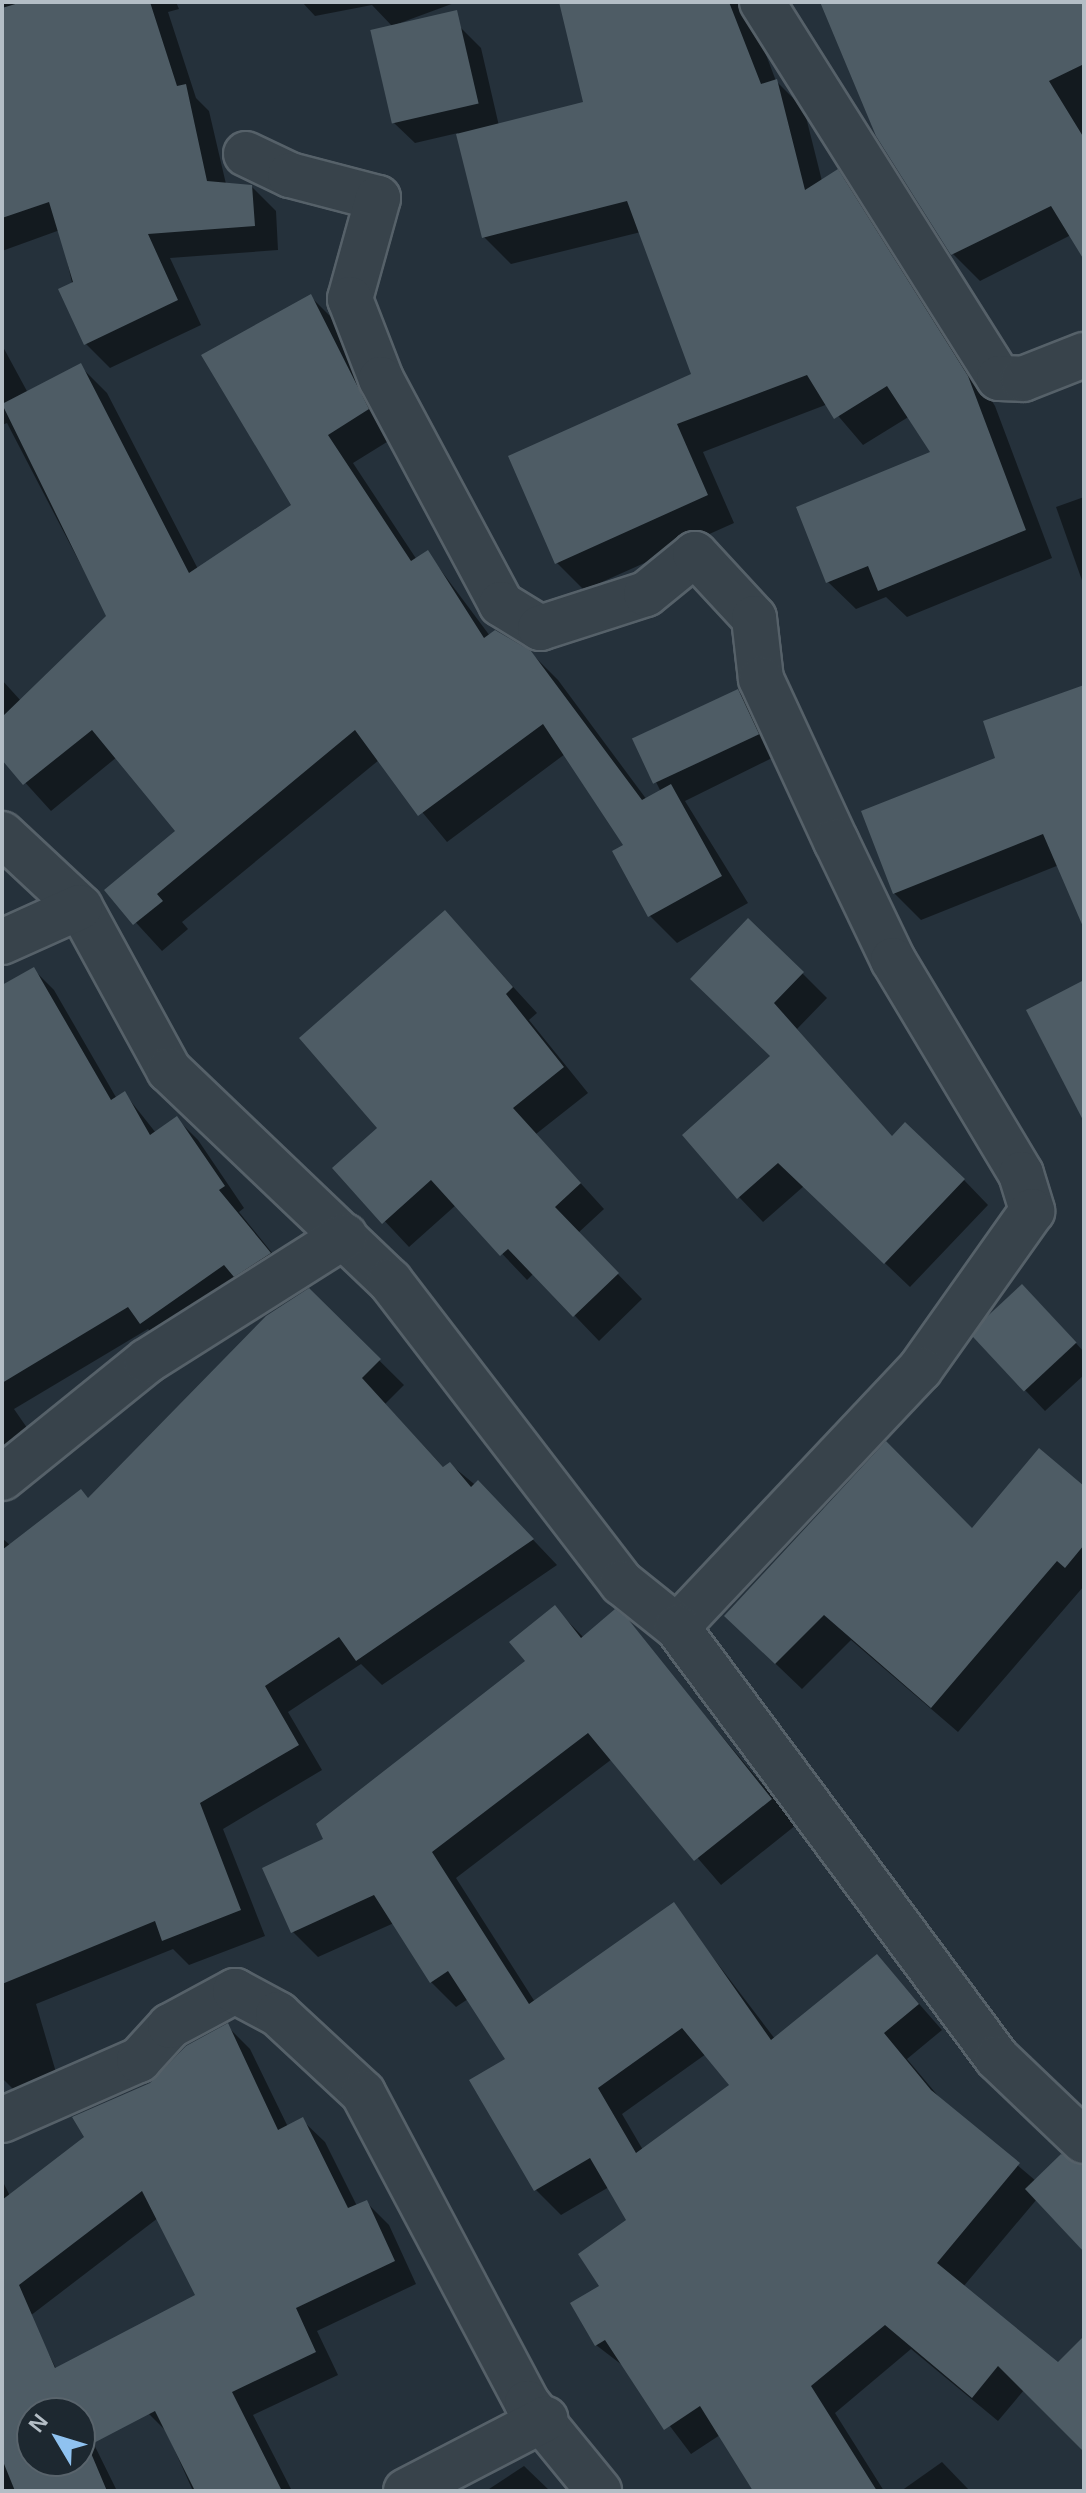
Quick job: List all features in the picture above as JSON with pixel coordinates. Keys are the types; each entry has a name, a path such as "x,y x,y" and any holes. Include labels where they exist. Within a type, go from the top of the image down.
{"street":[{"path":"762,2 999,378 1023,379 1084,355"},
{"path":"246,154 290,175 378,198 350,299 381,379 501,604 540,628 646,594 695,554 754,618 761,679 836,841 893,960 1021,1174 1032,1211 920,1369 677,1627"},
{"path":"2,834 80,907 169,1070 390,1281 622,1583 677,1627 997,2058 1084,2141"},
{"path":"2,942 80,907"},
{"path":"2,1478 147,1361 345,1236"},
{"path":"2,2120 139,2060 170,2026 235,1991 267,2008 363,2093 527,2403 545,2419 599,2491"},
{"path":"406,2491 545,2419"}],"building":[{"path":"22,2 150,2 177,86 186,84 207,181 252,185 255,226 148,234 178,300 84,345 58,289 73,282 49,202 2,218 2,8"},
{"path":"559,2 729,2 761,84 777,79 805,190 838,169 968,376 1026,530 878,591 868,566 826,583 796,507 930,452 887,386 834,419 807,375 677,424 708,495 555,564 508,456 691,374 627,201 482,238 456,134 583,102"},
{"path":"820,2 1084,2 1084,64 1049,81 1084,138 1084,260 1051,206 951,255 876,136"},
{"path":"457,10 479,104 392,124 370,30"},
{"path":"311,294 369,409 328,435 411,561 428,550 484,638 495,630 531,651 642,800 671,784 722,876 648,917 612,851 623,845 543,724 418,816 355,730 157,894 163,901 133,925 104,890 175,831 92,730 23,785 2,760 2,717 106,616 2,404 81,363 189,573 291,505 201,355"},
{"path":"1084,685 1084,929 1043,834 893,894 861,811 995,758 983,721"},
{"path":"738,689 759,734 653,784 632,738"},
{"path":"445,910 513,987 506,994 564,1067 513,1108 581,1183 555,1207 619,1273 573,1317 508,1249 500,1256 431,1180 382,1224 332,1168 377,1128 299,1038"},
{"path":"748,918 804,972 774,1003 892,1136 905,1122 965,1179 884,1264 778,1163 737,1199 682,1135 770,1056 690,979"},
{"path":"34,967 111,1100 125,1091 150,1135 177,1116 225,1186 219,1190 271,1253 234,1277 224,1265 140,1324 128,1307 2,1383 2,985"},
{"path":"1084,980 1084,1122 1026,1010"},
{"path":"1022,1284 1077,1343 1024,1392 969,1333"},
{"path":"309,1288 381,1359 362,1378 443,1467 450,1462 471,1487 478,1480 534,1539 356,1661 339,1637 265,1686 299,1745 200,1803 241,1910 162,1941 155,1921 2,1984 2,1550 81,1489 88,1498 266,1316"},
{"path":"886,1441 972,1528 1039,1448 1084,1486 1084,1545 1065,1568 1057,1561 931,1708 824,1615 775,1664 724,1616"},
{"path":"555,1605 581,1638 615,1609 628,1619 772,1799 694,1861 588,1733 432,1852 529,2004 674,1902 771,2040 877,1954 919,2004 884,2033 931,2090 1020,2163 937,2263 1058,2362 1084,2336 1084,2452 998,2366 972,2398 885,2325 811,2386 877,2491 753,2491 700,2406 664,2430 605,2340 595,2346 570,2303 599,2286 578,2254 626,2220 590,2158 534,2191 469,2080 505,2059 448,1971 430,1983 374,1895 291,1933 262,1868 323,1839 316,1824 525,1661 509,1642","holes":["682,2028 729,2085 636,2153 598,2088"]},
{"path":"228,2023 278,2130 303,2117 348,2208 367,2200 395,2261 296,2308 316,2352 232,2392 282,2491 195,2491 155,2411 96,2442 96,2397 16,2397 16,2477 96,2477 96,2465 107,2491 15,2491 2,2459 2,2200 84,2137 72,2117 150,2083 186,2046","holes":["142,2191 195,2295 55,2368 19,2285"]},
{"path":"1061,2154 1084,2165 1084,2252 1025,2189"}]}
